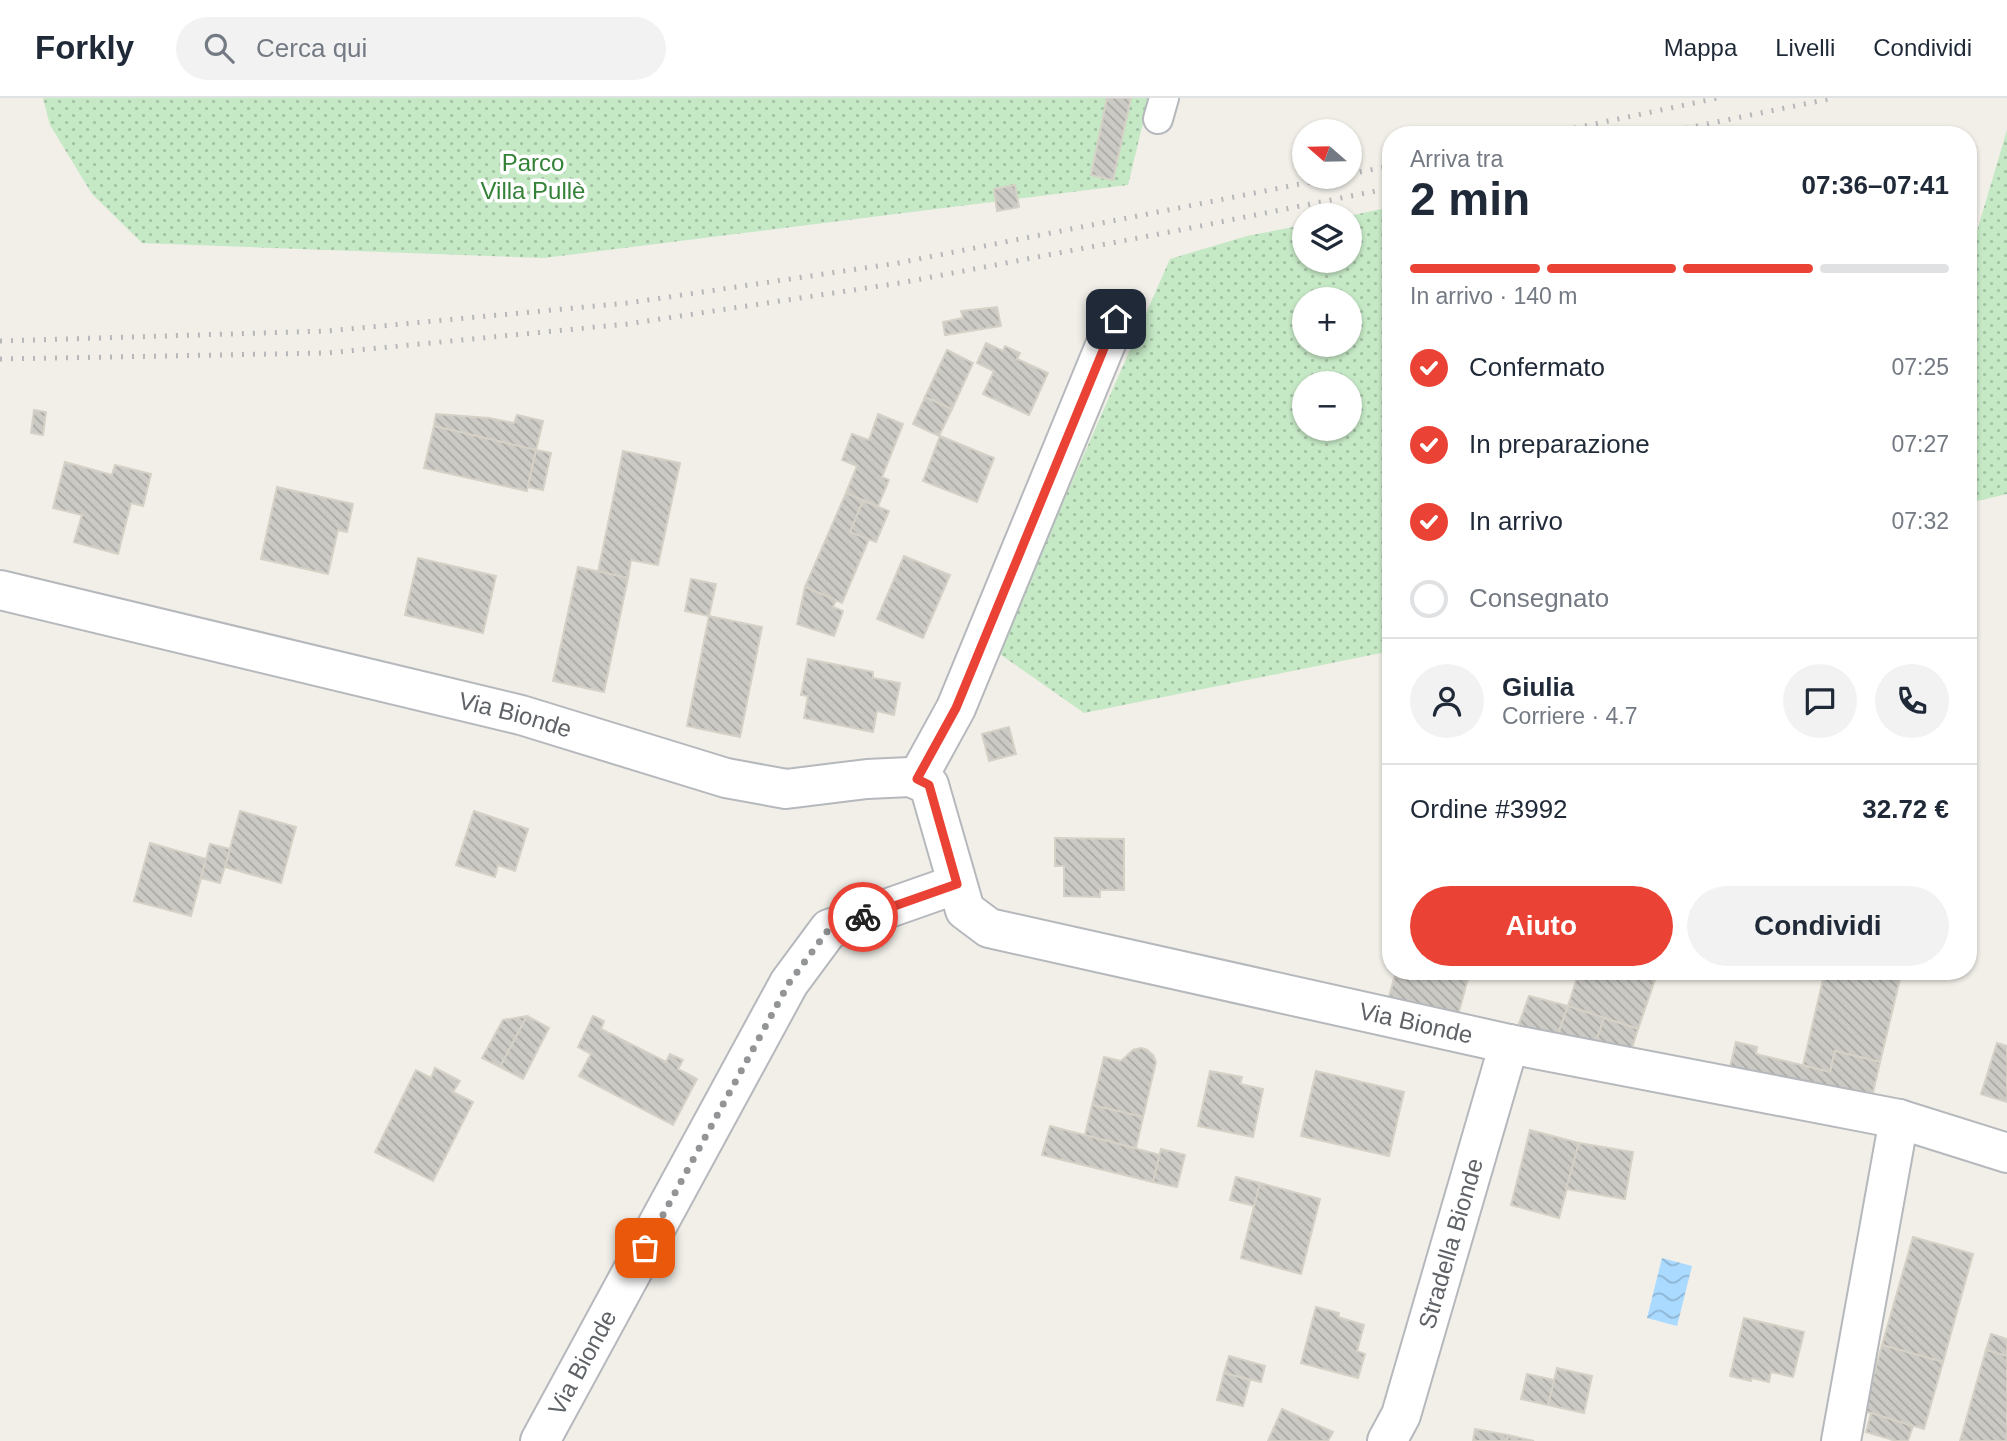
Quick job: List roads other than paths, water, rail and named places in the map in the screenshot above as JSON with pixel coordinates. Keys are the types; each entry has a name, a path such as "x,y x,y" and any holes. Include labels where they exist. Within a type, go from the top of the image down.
{"street":[{"path":"923,782 1116,319"},
{"name":"Via Bionde","path":"0,590 521,715 726,778 786,789 867,779 910,777 923,782 965,910 989,928 1509,1044 1899,1119 2007,1153"},
{"name":"Via Bionde","path":"540,1441 789,983 829,929 957,884"},
{"name":"Stradella Bionde","path":"1388,1441 1401,1415 1509,1044"},
{"path":"1841,1441 1899,1119"}],"water":[{"path":"1662,1258 1692,1266 1677,1326 1647,1318"}],"railway":[{"path":"1585,126 1718,98"},
{"path":"1697,126 1834,98"},
{"path":"1362,172 1382,168"},
{"path":"0,341 327,331 628,303 898,263 1292,186"},
{"path":"0,359 327,353 627,324 900,283 1382,190"}],"park label":[{"name":"Parco Villa Pullè","path":"533,177"}]}
